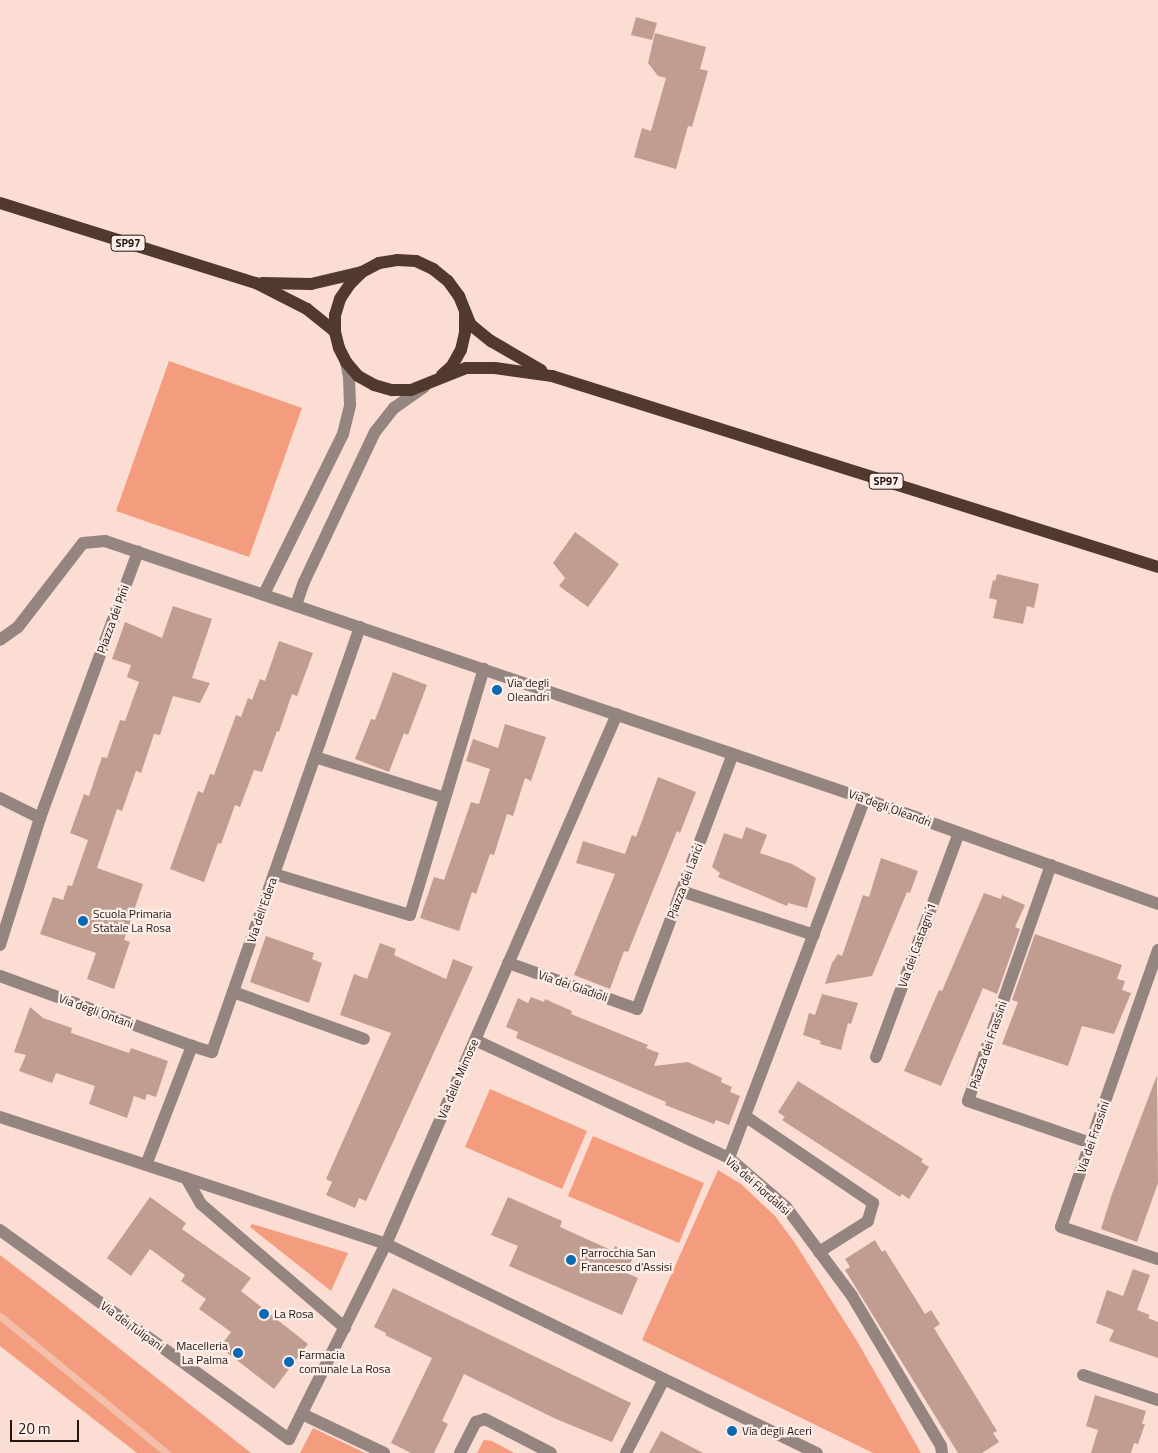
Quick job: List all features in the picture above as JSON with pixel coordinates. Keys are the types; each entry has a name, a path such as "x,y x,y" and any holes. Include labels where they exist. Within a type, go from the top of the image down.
{"main road":[{"name":"SP97","path":"0,203 256,283 308,309 335,332"},
{"path":"397,260 416,262 434,269 448,281 459,296 465,314 465,332 460,350 452,366 433,381 411,390 392,390 374,385 358,376 346,362 338,348 335,332 335,315 340,299 350,284 362,272 378,263 397,260"},
{"name":"SP97","path":"256,283 311,284 362,272"},
{"name":"SP97","path":"465,314 471,325 491,341 517,358 552,376 1158,566"},
{"name":"SP97","path":"433,381 466,368 485,368 552,376"}],"street":[{"path":"264,594 344,434 350,406 349,378 346,362"},
{"path":"296,605 304,582 376,432 394,408 433,381"},
{"path":"0,640 18,627 83,543 105,541 138,551"},
{"name":"Via degli Oleandri","path":"138,551 866,799 1158,904"},
{"name":"Piazza dei Pini","path":"0,945 40,818 138,551"},
{"name":"Via dell'Edera","path":"192,1046 212,1052 360,627"},
{"path":"274,874 410,915 484,669"},
{"name":"Via delle Mimose","path":"289,1439 386,1244 617,714"},
{"name":"Piazza dei Larici","path":"637,1009 733,754"},
{"path":"315,757 445,798"},
{"path":"0,798 40,818"},
{"path":"729,1158 866,799"},
{"name":"Via dei Castagni 1","path":"876,1057 959,833"},
{"name":"Piazza dei Frassini","path":"1050,865 968,1101 1091,1143"},
{"path":"682,891 814,935"},
{"name":"Via dei Frassini","path":"1158,950 1061,1227 1158,1259"},
{"name":"Via dei Gladioli","path":"508,963 637,1009"},
{"name":"Via degli Ontani","path":"0,976 192,1046"},
{"path":"233,992 364,1039"},
{"name":"Via dei Fiordalisi","path":"475,1040 729,1158 786,1207 852,1296 944,1451"},
{"path":"146,1165 192,1046"},
{"path":"745,1116 873,1203 868,1221 819,1252"},
{"path":"0,1117 386,1244 817,1453"},
{"path":"186,1178 201,1204 345,1328"},
{"name":"Via dei Tulipani","path":"0,1230 289,1439"},
{"path":"1084,1375 1158,1400"},
{"path":"626,1453 664,1379"},
{"path":"302,1414 384,1453"},
{"path":"460,1453 476,1422 485,1420 551,1453"}],"shaded area":[{"path":"169,361 302,408 249,557 116,511"},
{"path":"490,1089 587,1131 562,1189 465,1147"},
{"path":"593,1136 704,1183 679,1243 568,1196"},
{"path":"718,1170 741,1184 775,1216 795,1243 857,1341 921,1453 873,1453 642,1340"},
{"path":"252,1224 348,1253 331,1291 250,1227"},
{"path":"0,1255 251,1453 137,1453 0,1346"},
{"path":"313,1428 365,1453 300,1453"},
{"path":"484,1440 492,1441 514,1453 477,1453"}],"building":[{"path":"636,17 657,23 652,40 631,35"},
{"path":"655,33 706,47 700,69 708,71 692,127 688,126 676,169 634,157 642,128 651,131 666,78 658,76 648,63"},
{"path":"575,532 619,564 588,607 559,586 565,578 553,563"},
{"path":"997,574 1039,584 1034,608 1027,606 1023,624 993,618 997,600 989,598 993,580 995,581"},
{"path":"173,606 212,619 192,678 210,683 200,703 173,696 160,735 154,734 141,773 136,771 122,811 117,809 97,868 143,884 124,940 130,942 114,989 87,979 96,953 40,934 53,897 63,900 68,885 72,886 88,840 70,833 84,794 89,796 102,757 107,758 120,720 125,721 139,682 127,677 131,665 112,659 125,622 162,638"},
{"path":"279,641 313,653 297,696 292,694 279,732 277,731 262,772 254,770 240,807 235,805 221,844 218,843 204,882 170,869 198,791 203,793 210,774 214,775 236,715 241,717 248,698 252,700 260,679 265,681"},
{"path":"393,672 427,685 408,735 404,733 389,772 355,759 371,719 375,720"},
{"path":"505,724 546,737 531,781 525,778 513,816 507,814 494,855 490,854 476,894 472,892 459,931 420,918 434,877 444,880 471,802 479,804 490,769 466,761 473,739 498,748"},
{"path":"658,777 696,792 680,833 677,831 628,952 624,951 610,989 574,975 615,874 576,863 583,841 625,854 632,835 636,837"},
{"path":"746,827 767,835 760,853 792,864 816,878 807,908 788,903 787,906 718,877 720,873 712,867 724,833 742,839"},
{"path":"881,858 918,871 910,893 907,892 872,976 825,984 832,963 838,954 842,956 863,895 869,897"},
{"path":"984,893 1001,899 1002,895 1025,905 1015,927 1020,929 997,994 983,988 941,1086 904,1071 939,990 942,991"},
{"path":"1035,934 1122,965 1117,979 1125,981 1122,990 1131,993 1114,1034 1082,1026 1068,1066 1002,1044 1018,1002 1012,1000"},
{"path":"266,936 314,953 312,959 322,963 309,1003 250,982"},
{"path":"380,943 396,949 394,955 446,979 453,959 473,967 366,1201 359,1198 355,1208 326,1195 332,1182 326,1179 391,1033 340,1015 354,974 367,979"},
{"path":"822,994 858,1003 851,1024 848,1023 841,1050 820,1044 821,1041 803,1035 809,1013 815,1015"},
{"path":"531,997 544,1002 545,999 572,1011 571,1014 648,1045 646,1048 659,1053 654,1066 688,1062 722,1078 721,1082 732,1087 730,1092 740,1096 729,1125 716,1120 714,1124 665,1105 666,1102 516,1038 518,1032 506,1027 518,998 528,1003"},
{"path":"30,1007 43,1018 72,1028 71,1033 129,1053 131,1048 168,1061 156,1097 147,1094 145,1100 134,1096 127,1118 89,1104 95,1086 56,1073 52,1083 19,1071 26,1055 14,1052"},
{"path":"1157,1075 1158,1183 1137,1242 1101,1229 1112,1194"},
{"path":"798,1081 923,1159 921,1162 929,1167 909,1199 902,1194 900,1197 782,1120 785,1117 778,1112"},
{"path":"150,1197 186,1223 182,1229 251,1278 241,1291 308,1344 274,1389 220,1347 231,1332 199,1309 206,1299 181,1281 185,1275 150,1249 131,1276 107,1258"},
{"name":"Parrocchia San Francesco d'Assisi","path":"508,1197 562,1221 560,1227 613,1251 615,1246 634,1255 626,1273 638,1278 622,1315 509,1266 518,1246 491,1235"},
{"path":"875,1240 882,1252 885,1250 925,1314 931,1310 940,1324 934,1328 997,1431 993,1433 999,1442 982,1453 958,1453 845,1270 850,1267 845,1259"},
{"path":"1133,1269 1150,1275 1137,1310 1150,1315 1148,1318 1158,1322 1158,1358 1109,1341 1114,1330 1096,1323 1107,1290 1123,1296"},
{"path":"393,1288 631,1403 612,1442 556,1419 464,1374 442,1421 448,1424 434,1453 411,1453 391,1443 432,1358 385,1335 386,1333 374,1327"},
{"path":"1095,1395 1146,1411 1142,1424 1145,1424 1138,1444 1134,1443 1131,1453 1091,1453 1098,1430 1086,1426"},
{"path":"661,1431 703,1453 649,1453"}],"waterway":[{"path":"0,1316 167,1453"}],"place":[{"name":"Via degli Oleandri","path":"497,690"},
{"name":"Scuola Primaria Statale La Rosa","path":"83,921"},
{"name":"Parrocchia San Francesco d'Assisi","path":"571,1260"},
{"name":"La Rosa","path":"264,1314"},
{"name":"Macelleria La Palma","path":"238,1353"},
{"name":"Farmacia comunale La Rosa","path":"289,1362"},
{"name":"Via degli Aceri","path":"732,1431"}]}
